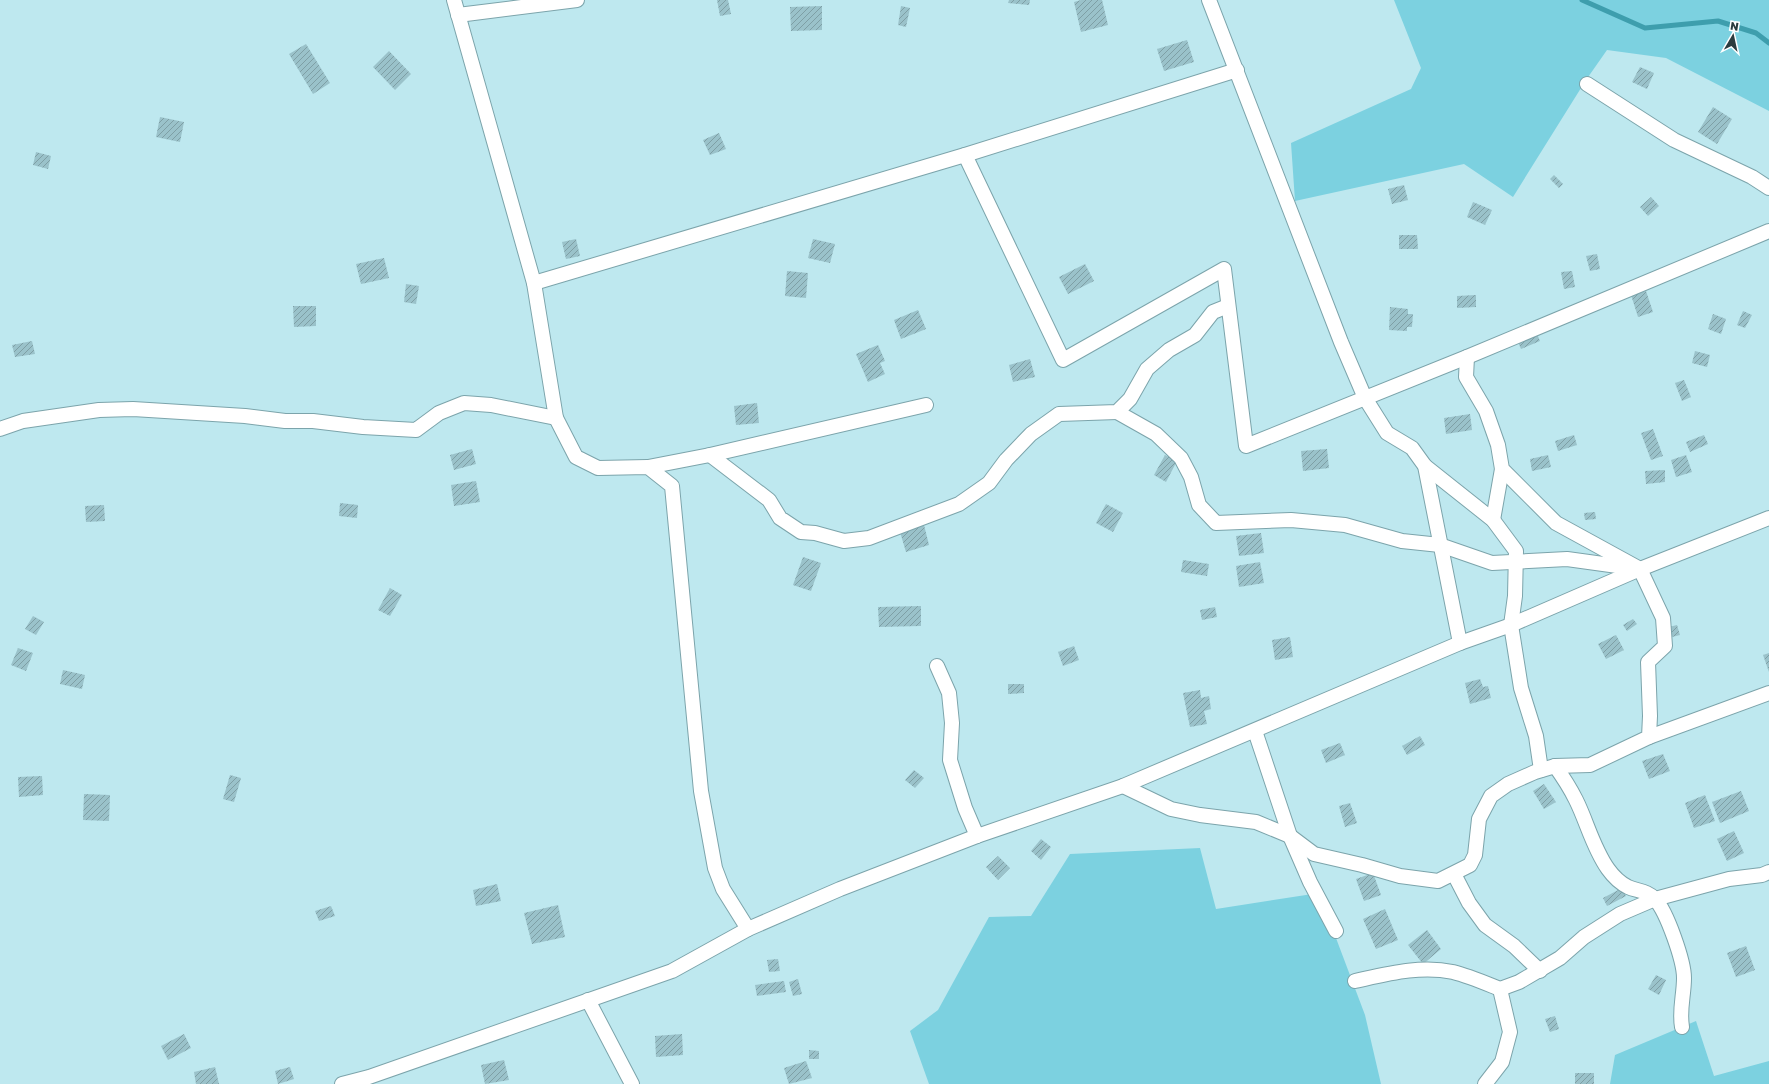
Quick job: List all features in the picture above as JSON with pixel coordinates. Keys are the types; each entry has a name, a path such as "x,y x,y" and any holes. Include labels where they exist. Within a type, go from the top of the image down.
{"street":[{"path":"454,0 534,283 556,418 576,457 598,468 648,467 710,455 926,405"},
{"path":"458,15 577,0"},
{"path":"1209,0 1341,342 1365,398 1387,433 1412,448 1425,466 1493,520 1516,551 1515,596 1511,625 1521,688 1536,736 1541,770"},
{"path":"534,283 965,155 1237,70"},
{"path":"1587,84 1674,140 1752,177 1769,188"},
{"path":"965,155 1063,360 1224,269 1246,446 1467,357 1769,231"},
{"path":"1117,412 1130,399 1147,369 1170,350 1195,335 1213,312 1228,306"},
{"path":"1467,357 1466,377 1486,410 1498,445 1502,469 1493,520"},
{"path":"0,429 23,421 99,410 133,409 245,416 285,421 313,421 363,427 416,430 439,413 464,403 491,405 556,418"},
{"path":"710,455 769,500 780,518 801,532 815,533 844,541 870,538 959,504 989,483 1006,460 1031,434 1059,414 1117,412 1156,434 1181,458 1190,477 1199,505 1216,522 1291,520 1344,525 1402,541 1440,545 1492,563 1516,560 1568,559 1640,569"},
{"path":"1425,466 1460,643"},
{"path":"648,467 672,486 701,791 714,868 724,889 748,929"},
{"path":"1502,469 1556,523 1640,569 1663,618 1665,646 1648,662 1650,716 1649,737"},
{"path":"342,1084 369,1077 672,971 748,929 840,889 977,836 1123,786 1460,643 1511,625 1640,569 1769,518"},
{"path":"937,666 949,694 952,723 950,760 965,808 977,836"},
{"path":"1123,786 1171,809 1200,815 1256,822 1290,836 1314,854 1362,864 1400,876 1438,881 1470,865 1475,855 1479,819 1491,796 1508,784 1541,770 1555,766 1590,765 1649,737 1769,693"},
{"path":"1255,731 1290,836 1310,882 1336,931"},
{"path":"1555,766 1567,783 1576,800 1607,868 1616,879 1627,886 1646,892 1655,899 1669,925 1680,954 1684,978 1681,999 1682,1027"},
{"path":"1356,981 1407,970 1426,970 1453,972 1500,989 1540,971 1560,958 1584,937 1620,914 1655,899 1729,879 1762,875 1769,872"},
{"path":"1454,874 1469,903 1485,925 1514,946 1540,971"},
{"path":"1485,1084 1502,1062 1510,1032 1500,989"},
{"path":"588,1000 632,1084"}],"shaded area":[{"path":"1394,0 1769,0 1769,111 1666,58 1607,50 1586,80 1513,197 1464,164 1295,201 1291,143 1411,89 1421,68"},
{"path":"1200,848 1216,909 1319,893 1365,1015 1381,1084 929,1084 910,1031 938,1010 989,917 1031,916 1070,854"},
{"path":"1696,1021 1714,1076 1769,1061 1769,1084 1610,1084 1615,1055"}],"building":[{"path":"717,0 728,0 731,14 720,16"},
{"path":"1009,0 1030,0 1029,5 1008,3"},
{"path":"1081,0 1102,0 1108,25 1081,32 1074,2"},
{"path":"822,6 822,30 791,31 790,7"},
{"path":"901,6 910,8 906,27 898,25"},
{"path":"1187,40 1194,62 1164,71 1157,49"},
{"path":"306,44 330,83 313,94 289,54"},
{"path":"389,51 411,74 395,90 373,67"},
{"path":"1640,67 1654,73 1647,89 1632,82"},
{"path":"1713,107 1732,119 1717,144 1698,132"},
{"path":"160,117 184,122 180,142 156,137"},
{"path":"719,133 726,149 710,155 703,140"},
{"path":"36,152 51,156 48,169 33,165"},
{"path":"1554,175 1563,184 1559,188 1550,179"},
{"path":"1404,185 1408,200 1392,204 1388,189"},
{"path":"1651,197 1659,206 1648,216 1640,207"},
{"path":"1473,202 1492,210 1485,225 1467,217"},
{"path":"1399,235 1417,235 1418,249 1399,249"},
{"path":"576,239 580,256 566,259 562,242"},
{"path":"813,239 835,244 830,263 808,258"},
{"path":"1597,254 1600,269 1590,271 1586,256"},
{"path":"384,258 389,278 361,284 356,264"},
{"path":"1085,264 1094,281 1068,294 1059,277"},
{"path":"787,271 808,273 806,298 785,296"},
{"path":"1572,271 1575,287 1564,289 1561,272"},
{"path":"406,284 419,286 416,304 404,302"},
{"path":"1646,291 1653,312 1638,317 1631,295"},
{"path":"1476,295 1476,307 1457,308 1457,296"},
{"path":"293,306 316,306 316,326 294,327"},
{"path":"1390,307 1408,309 1408,314 1413,314 1412,327 1407,327 1407,331 1389,330"},
{"path":"918,310 926,329 901,339 894,320"},
{"path":"1743,311 1752,315 1745,328 1737,325"},
{"path":"1713,314 1726,319 1721,334 1708,329"},
{"path":"1537,334 1540,341 1521,349 1518,342"},
{"path":"32,341 35,354 15,357 12,345"},
{"path":"878,345 885,361 880,363 885,374 868,382 856,354"},
{"path":"1695,351 1710,355 1707,367 1692,363"},
{"path":"1030,359 1035,377 1013,382 1009,365"},
{"path":"1684,380 1691,397 1682,401 1675,383"},
{"path":"757,403 759,423 736,425 734,406"},
{"path":"1470,414 1472,430 1446,434 1444,418"},
{"path":"1653,429 1663,456 1651,460 1641,433"},
{"path":"1574,435 1577,445 1558,451 1555,441"},
{"path":"1704,435 1708,444 1690,452 1686,442"},
{"path":"472,449 476,464 454,470 450,455"},
{"path":"1327,449 1329,468 1303,471 1301,451"},
{"path":"1165,455 1177,461 1166,482 1154,475"},
{"path":"1548,455 1551,467 1532,471 1530,459"},
{"path":"1686,455 1692,472 1676,477 1671,460"},
{"path":"1665,470 1665,482 1646,484 1645,471"},
{"path":"476,481 480,502 454,506 451,485"},
{"path":"340,503 358,505 357,518 339,516"},
{"path":"1106,504 1123,513 1113,532 1096,523"},
{"path":"104,505 105,521 86,522 85,506"},
{"path":"1595,512 1596,519 1585,520 1584,513"},
{"path":"924,525 929,545 906,552 900,532"},
{"path":"1261,533 1264,553 1239,556 1236,536"},
{"path":"803,557 821,563 811,591 793,585"},
{"path":"1183,560 1209,564 1207,576 1181,572"},
{"path":"1260,562 1264,583 1239,587 1236,566"},
{"path":"390,588 402,595 390,616 378,610"},
{"path":"921,606 921,626 879,627 878,607"},
{"path":"1215,607 1217,617 1202,620 1200,610"},
{"path":"33,616 44,622 36,635 25,629"},
{"path":"1633,619 1637,624 1627,631 1623,625"},
{"path":"1677,625 1680,635 1672,637 1669,627"},
{"path":"1616,635 1624,650 1606,659 1598,644"},
{"path":"1290,637 1293,657 1275,660 1272,640"},
{"path":"1074,646 1079,660 1063,666 1058,652"},
{"path":"18,648 33,653 26,671 11,665"},
{"path":"1769,653 1769,672 1763,655"},
{"path":"63,670 85,675 82,689 60,684"},
{"path":"1480,679 1483,687 1488,686 1491,698 1470,704 1465,683"},
{"path":"1008,684 1024,684 1024,693 1008,694"},
{"path":"1200,690 1201,698 1209,696 1211,709 1204,711 1207,724 1190,727 1183,693"},
{"path":"1420,736 1425,745 1407,755 1402,746"},
{"path":"1340,743 1345,755 1326,763 1321,750"},
{"path":"1663,754 1670,771 1649,779 1642,761"},
{"path":"914,770 924,778 915,788 905,780"},
{"path":"230,775 241,778 234,802 223,799"},
{"path":"42,776 43,795 19,797 18,777"},
{"path":"1544,784 1556,802 1544,809 1533,791"},
{"path":"1741,791 1749,811 1720,823 1712,802"},
{"path":"84,794 110,795 109,821 83,820"},
{"path":"1705,795 1715,821 1694,828 1685,803"},
{"path":"1350,803 1357,823 1345,827 1339,806"},
{"path":"1734,831 1744,853 1727,861 1717,839"},
{"path":"1041,839 1051,847 1041,860 1031,851"},
{"path":"998,856 1010,868 998,880 986,867"},
{"path":"1373,873 1381,895 1364,901 1356,879"},
{"path":"497,884 501,901 476,906 473,890"},
{"path":"1622,888 1626,896 1607,906 1603,898"},
{"path":"558,905 565,937 532,944 524,913"},
{"path":"331,906 335,916 319,921 315,911"},
{"path":"1385,909 1398,940 1376,949 1363,919"},
{"path":"1427,930 1441,949 1423,964 1408,945"},
{"path":"1746,946 1755,970 1736,977 1727,953"},
{"path":"778,959 780,971 769,972 767,960"},
{"path":"1656,975 1666,980 1659,995 1648,989"},
{"path":"798,979 802,994 793,996 789,982"},
{"path":"784,981 786,992 757,996 755,985"},
{"path":"1555,1016 1559,1029 1550,1032 1545,1019"},
{"path":"184,1034 191,1048 168,1060 161,1046"},
{"path":"682,1034 683,1055 656,1057 655,1036"},
{"path":"809,1050 819,1051 819,1059 809,1059"},
{"path":"504,1060 509,1080 485,1084 481,1065"},
{"path":"806,1061 812,1078 789,1084 784,1068"},
{"path":"215,1067 219,1084 196,1084 194,1072"},
{"path":"290,1067 294,1079 278,1084 275,1071"},
{"path":"1575,1073 1594,1073 1594,1084 1575,1084"}],"waterway":[{"path":"1582,0 1645,28 1718,21 1756,33 1769,43"}]}
